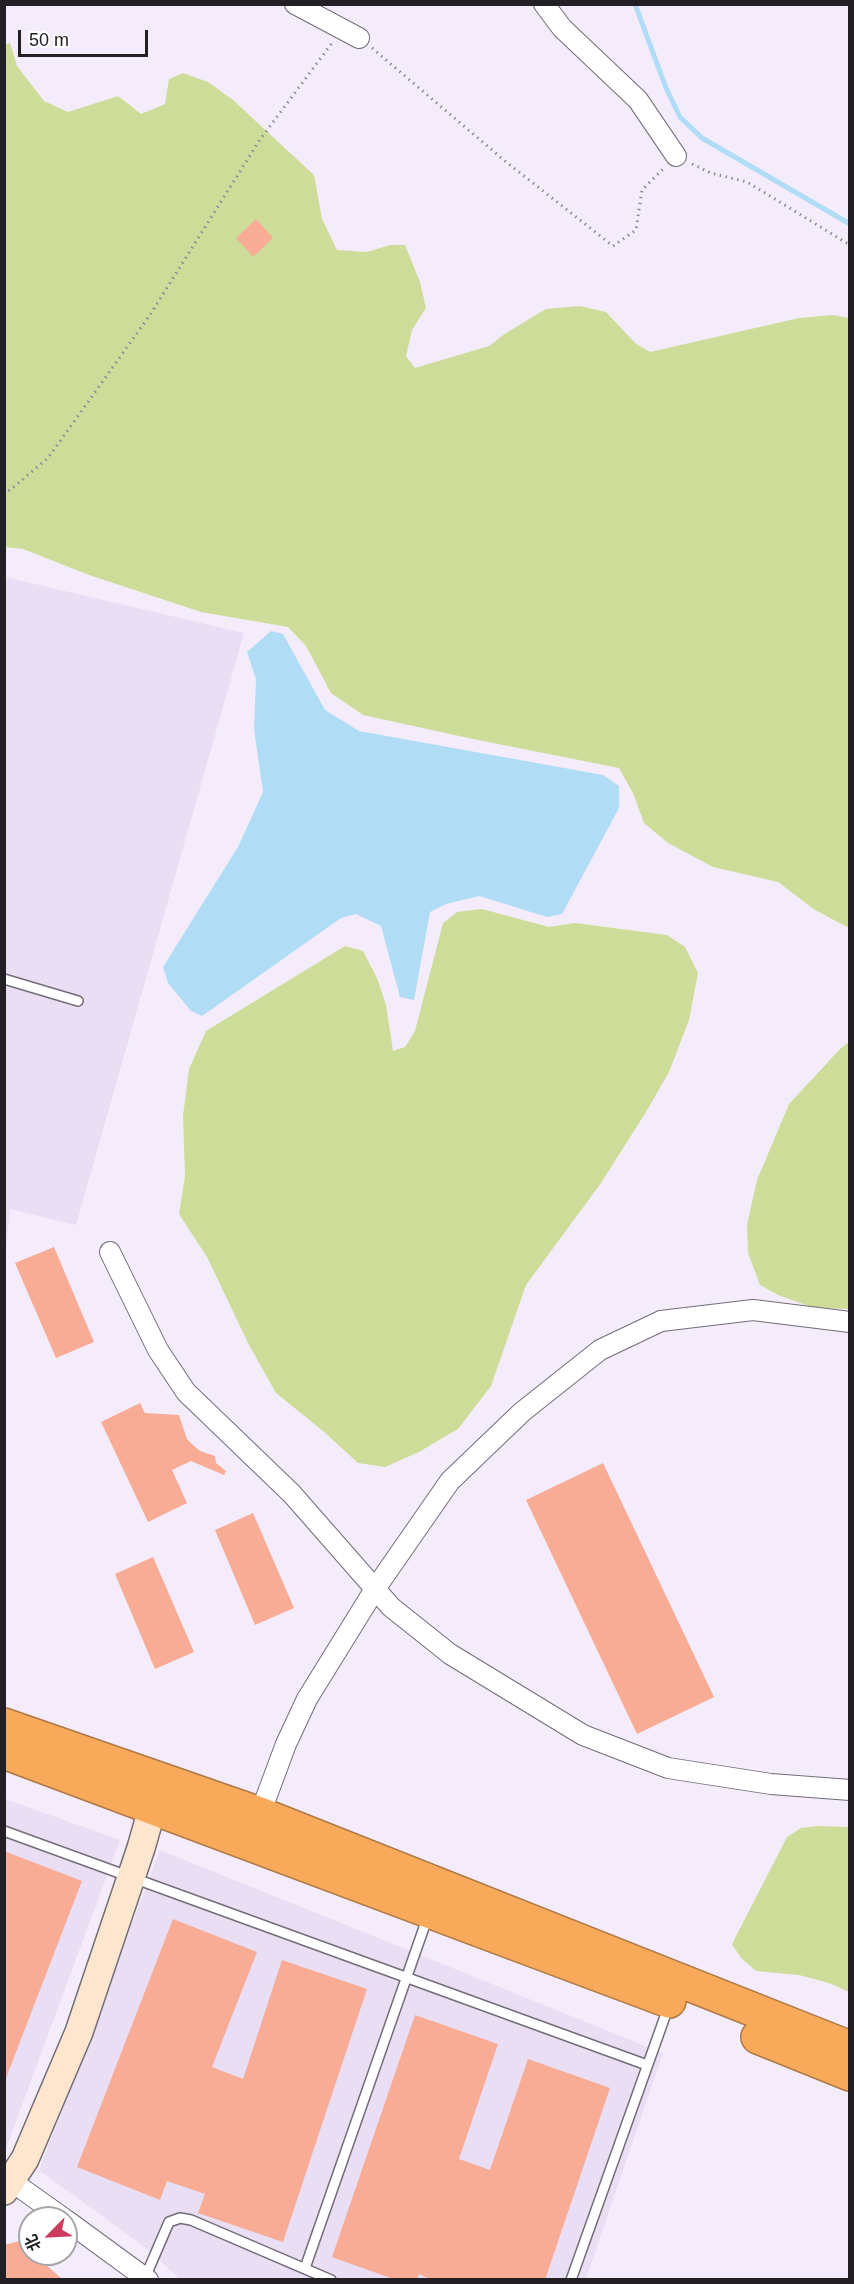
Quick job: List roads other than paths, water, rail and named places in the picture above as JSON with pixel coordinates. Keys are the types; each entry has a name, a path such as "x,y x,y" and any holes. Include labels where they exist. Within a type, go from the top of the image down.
{"highway":[{"path":"4,1725 261,1814 849,2048"},
{"path":"4,1752 670,2001 849,2074"}],"street":[{"path":"295,4 351,33"},
{"path":"544,4 562,28 638,100 676,156"},
{"path":"110,1252 158,1350 186,1392 292,1494 391,1607 450,1654 583,1735 668,1768 771,1784 849,1790"},
{"path":"261,1814 286,1744 307,1699 375,1589 450,1481 522,1412 600,1350 661,1321 753,1310 849,1322"},
{"path":"42,2206 8,2186 26,2159 79,2032 153,1806"},
{"path":"78,2229 146,2279"}],"lane":[{"path":"4,980 78,1001"},
{"path":"4,1831 647,2066"},
{"path":"305,2268 430,1911"},
{"path":"571,2280 670,2001"},
{"path":"146,2279 169,2222 180,2218 191,2220 331,2280"}],"water":[{"path":"271,631 283,634 325,710 359,731 603,775 619,786 619,808 562,914 547,917 479,896 446,904 430,912 414,1000 400,997 381,926 356,914 341,918 202,1016 191,1011 168,983 163,967 238,847 263,792 254,729 256,679 247,652"}],"waterway":[{"path":"635,4 666,88 680,117 702,138 850,224"}]}
